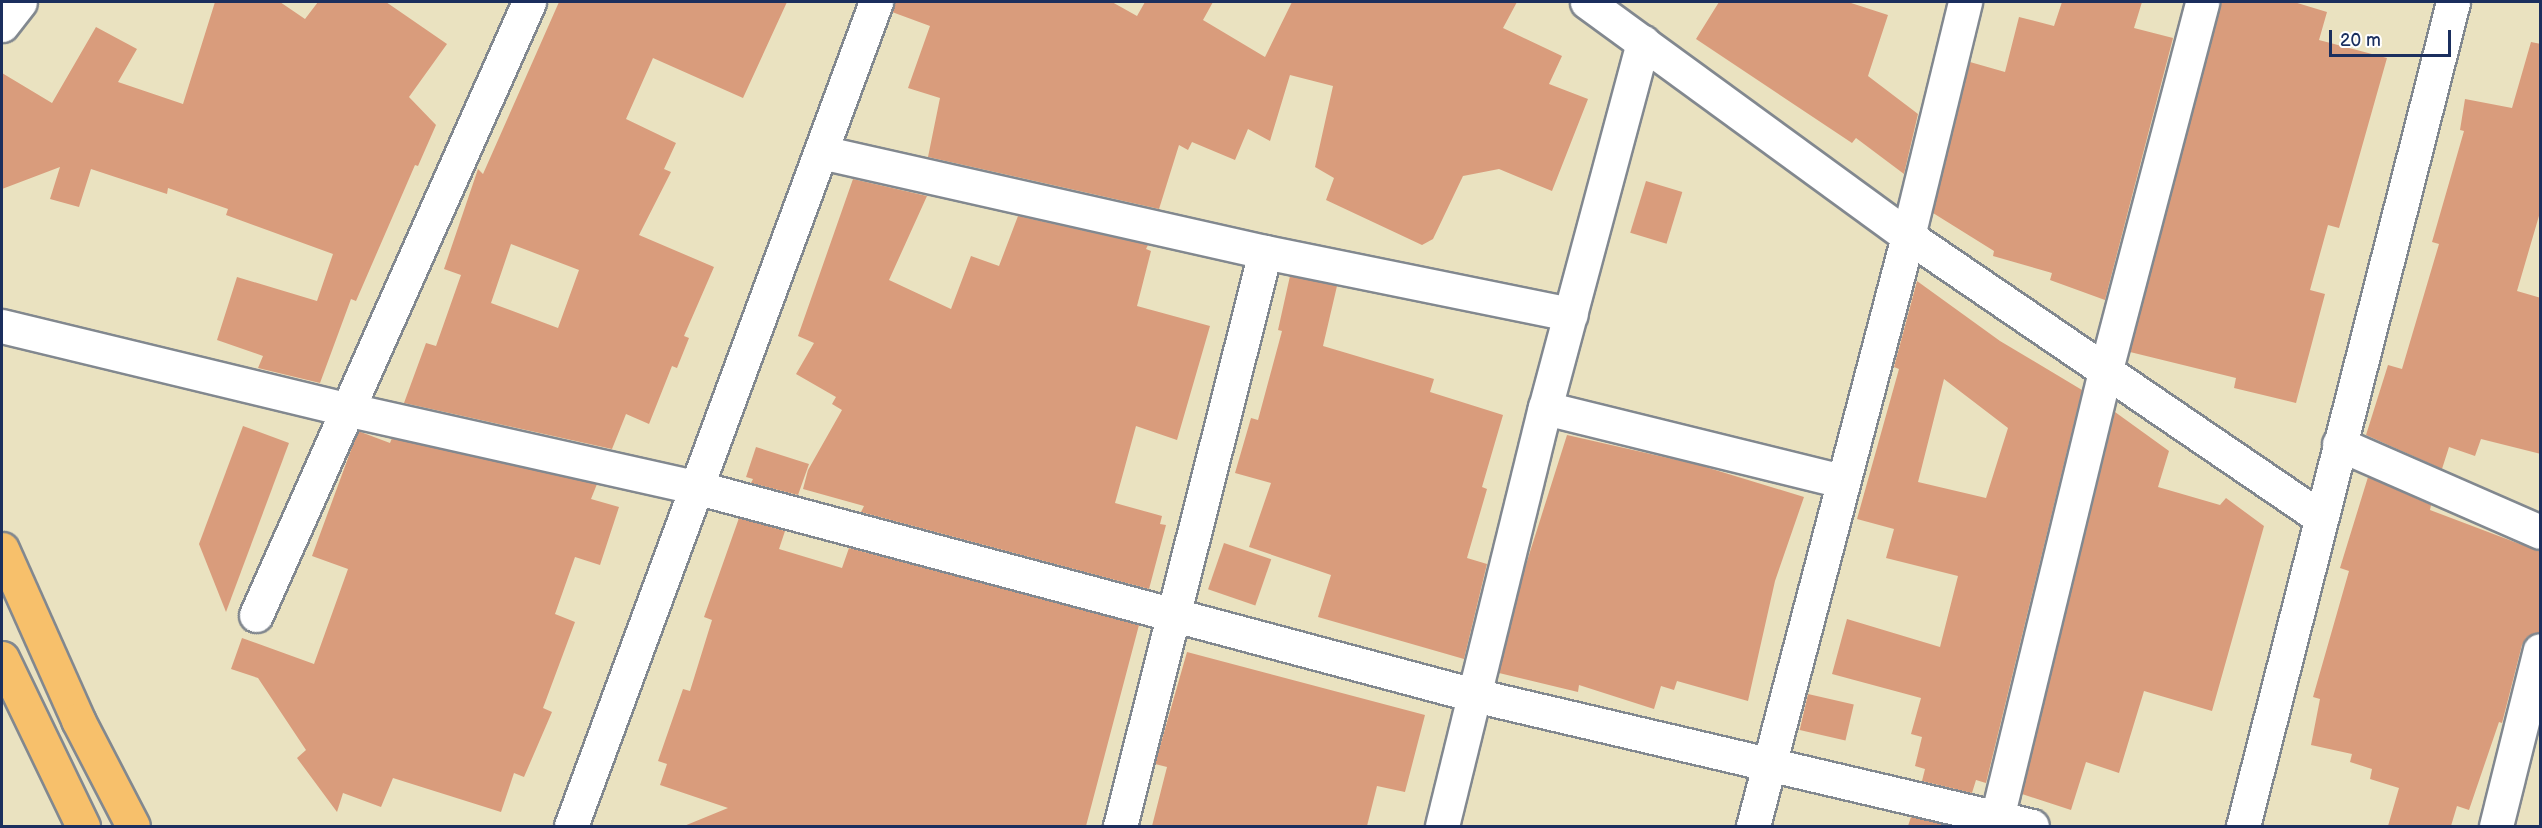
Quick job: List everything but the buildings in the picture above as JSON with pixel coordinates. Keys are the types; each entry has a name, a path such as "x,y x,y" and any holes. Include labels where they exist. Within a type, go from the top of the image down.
{"main road":[{"path":"2,549 78,720 133,826"},
{"path":"2,658 83,826"}],"street":[{"path":"2,25 20,2"},
{"path":"256,615 350,410 529,2"},
{"path":"571,826 876,2"},
{"path":"1587,2 1908,236 2105,374 2320,517"},
{"path":"1753,826 1908,236 1965,2"},
{"path":"1996,822 2105,374 2202,2"},
{"path":"2243,826 2453,2"},
{"path":"1442,826 1545,408 1643,42"},
{"path":"822,152 1265,252 1571,314"},
{"path":"1120,826 1176,614 1265,252"},
{"path":"2,326 350,410 695,487 1474,695 1768,764 1996,822 2032,826"},
{"path":"1545,408 1842,481"},
{"path":"2339,444 2541,532"},
{"path":"2496,826 2541,650"}]}
